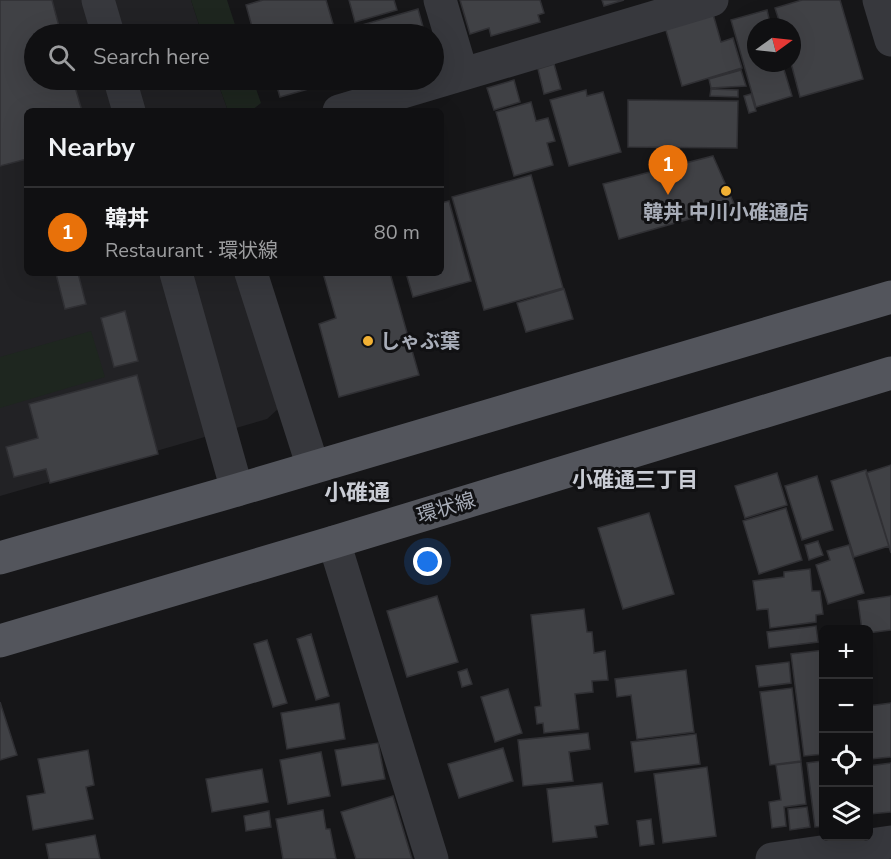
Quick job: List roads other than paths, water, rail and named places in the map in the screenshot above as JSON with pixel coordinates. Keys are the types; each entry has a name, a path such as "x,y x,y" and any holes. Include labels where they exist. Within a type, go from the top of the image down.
{"main road":[{"path":"0,558 891,297"},
{"name":"環状線","path":"0,640 334,542 891,373"}],"street":[{"path":"98,0 105,24"},
{"path":"440,0 462,74"},
{"path":"444,79 712,0"},
{"path":"879,0 891,40"},
{"path":"123,90 128,108"},
{"path":"349,108 409,90"},
{"path":"177,276 237,490"},
{"path":"253,276 313,467"},
{"path":"334,542 432,859"},
{"path":"772,859 891,842"}],"place":[{"name":"韓丼 中川小碓通店","path":"726,191"},
{"name":"韓丼","path":"668,195"},
{"name":"しゃぶ葉","path":"368,341"}],"district":[{"name":"小碓通三丁目","path":"635,480"},
{"name":"小碓通","path":"357,493"}]}
